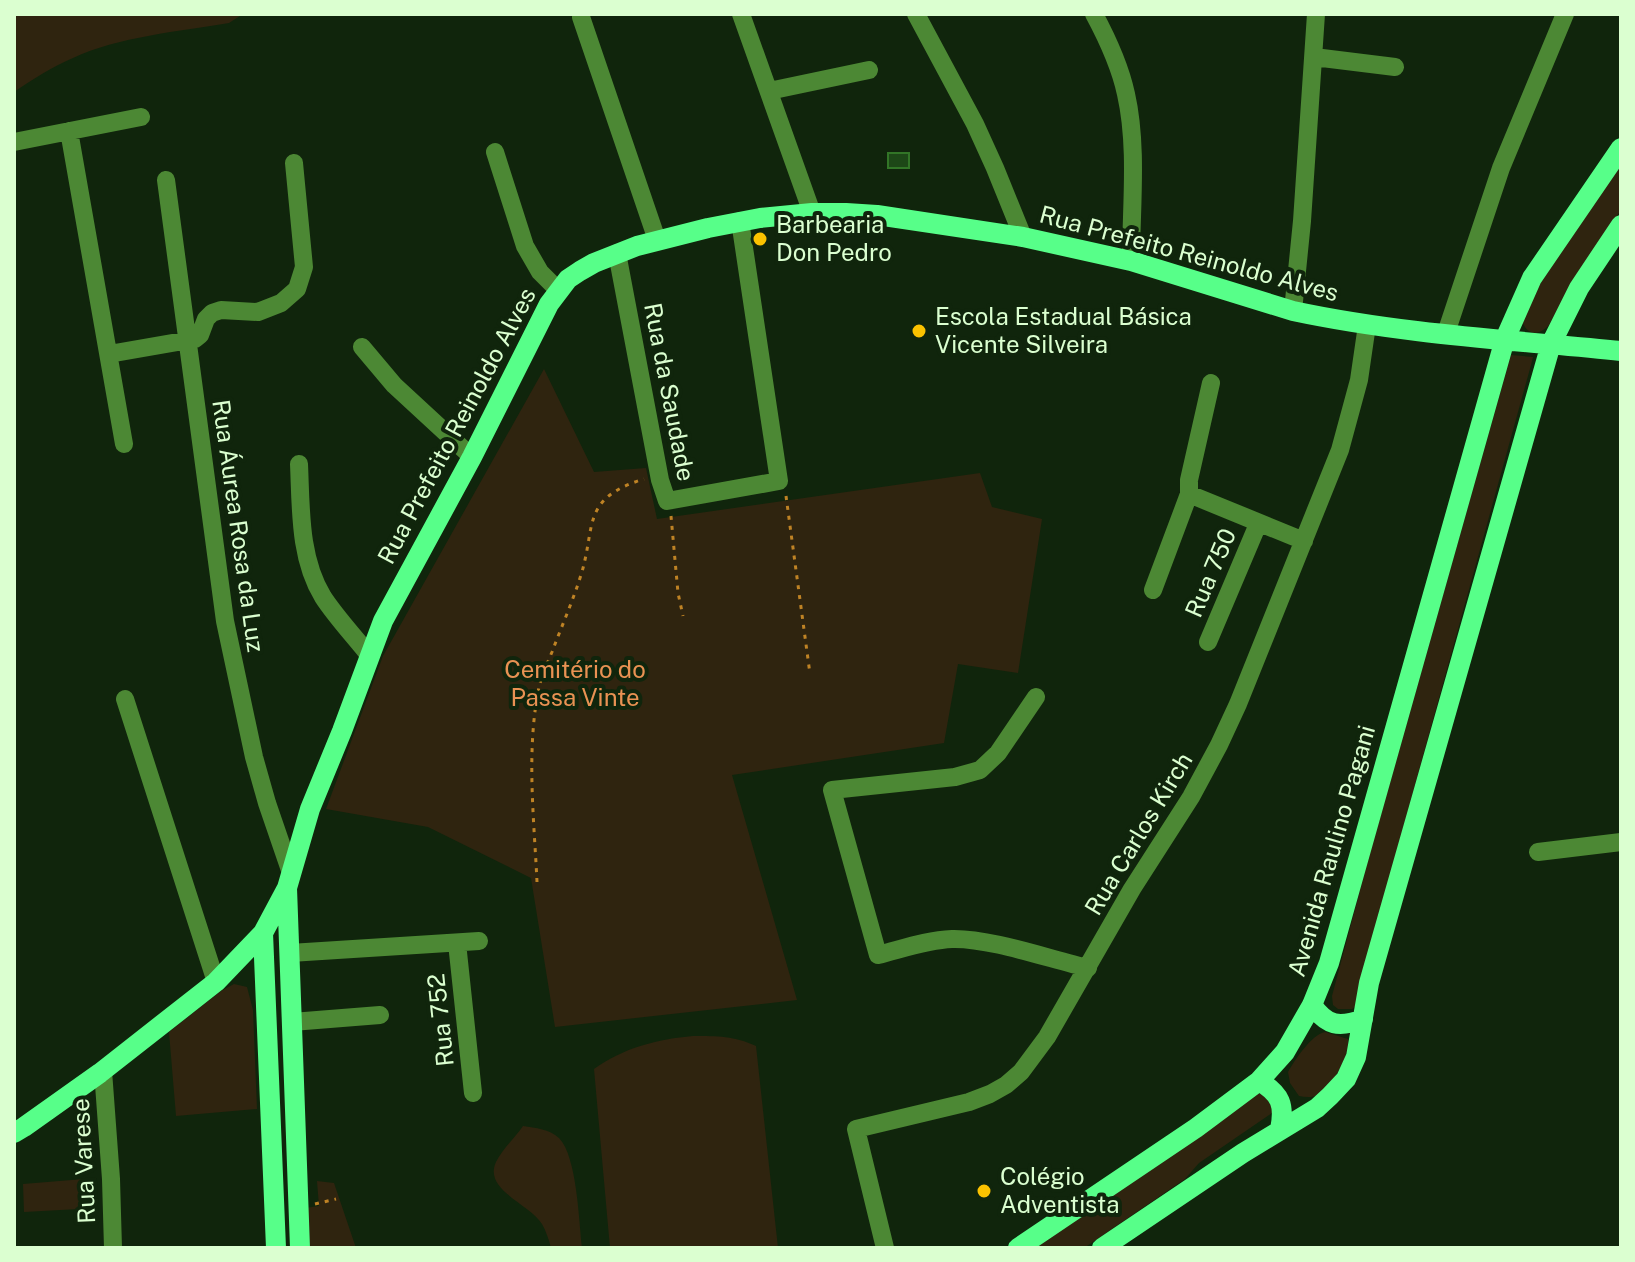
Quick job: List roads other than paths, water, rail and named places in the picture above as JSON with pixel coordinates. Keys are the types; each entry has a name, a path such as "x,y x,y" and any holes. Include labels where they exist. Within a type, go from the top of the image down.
{"main road":[{"name":"Avenida Raulino Pagani","path":"1018,1248 1196,1128 1259,1081 1285,1052 1312,1005 1329,963 1505,339 1532,278 1621,148"},
{"name":"Rua Prefeito Reinoldo Alves","path":"263,933 289,880 310,809 383,621 472,457 536,326 568,279 617,253 657,240 740,221 812,213 877,215 1023,237 1131,261 1293,311 1367,325 1621,351"},
{"path":"1102,1248 1243,1153 1317,1108 1346,1079 1356,1057 1369,983 1551,344 1579,288 1621,225"},
{"path":"289,880 300,1248"},
{"path":"263,933 290,961"},
{"path":"14,1133 103,1071 216,982 263,933"},
{"path":"263,933 276,1248"},
{"path":"1312,1005 1320,1017 1333,1024 1348,1025 1363,1019"},
{"path":"1259,1081 1271,1089 1280,1101 1283,1115 1280,1130"}],"street":[{"path":"741,14 812,213"},
{"path":"916,14 975,124 1023,237"},
{"path":"1094,14 1111,48 1126,96 1132,156 1131,261"},
{"path":"1293,311 1316,14"},
{"path":"1446,333 1501,168 1565,14"},
{"path":"581,17 657,240"},
{"path":"1314,57 1395,67"},
{"path":"769,91 869,70"},
{"path":"14,142 141,117"},
{"path":"69,131 124,444"},
{"path":"495,152 525,246 540,272 558,290"},
{"path":"109,354 189,341 200,335 212,313 221,310 258,312 281,303 297,289 304,267 294,163"},
{"name":"Rua Áurea Rosa da Luz","path":"166,180 225,621 254,757 289,880"},
{"name":"Rua da Saudade","path":"617,253 660,480 667,501 779,481 740,221"},
{"name":"Rua Carlos Kirch","path":"885,1248 856,1129 969,1102 990,1094 1021,1072 1047,1037 1132,889 1191,797 1238,704 1340,450 1359,380 1367,325"},
{"path":"362,347 394,385 472,457"},
{"path":"1153,590 1189,494 1189,480 1211,383"},
{"path":"299,464 303,538 309,566 323,596 369,655"},
{"path":"1189,494 1304,541"},
{"name":"Rua 750","path":"1208,642 1258,524"},
{"path":"1036,697 998,753 980,770 955,777 832,790 878,955 924,943 957,939 1088,968"},
{"path":"125,699 216,982"},
{"path":"1538,852 1621,842"},
{"path":"290,961 479,941"},
{"name":"Rua 752","path":"457,943 473,1093"},
{"path":"292,1022 380,1015"},
{"name":"Rua Varese","path":"103,1071 113,1248"}],"place":[{"name":"Barbearia Don Pedro","path":"760,239"},
{"name":"Escola Estadual Básica Vicente Silveira","path":"919,331"},
{"name":"Colégio Adventista","path":"984,1191"}],"park label":[{"name":"Cemitério do Passa Vinte","path":"575,684"}]}
